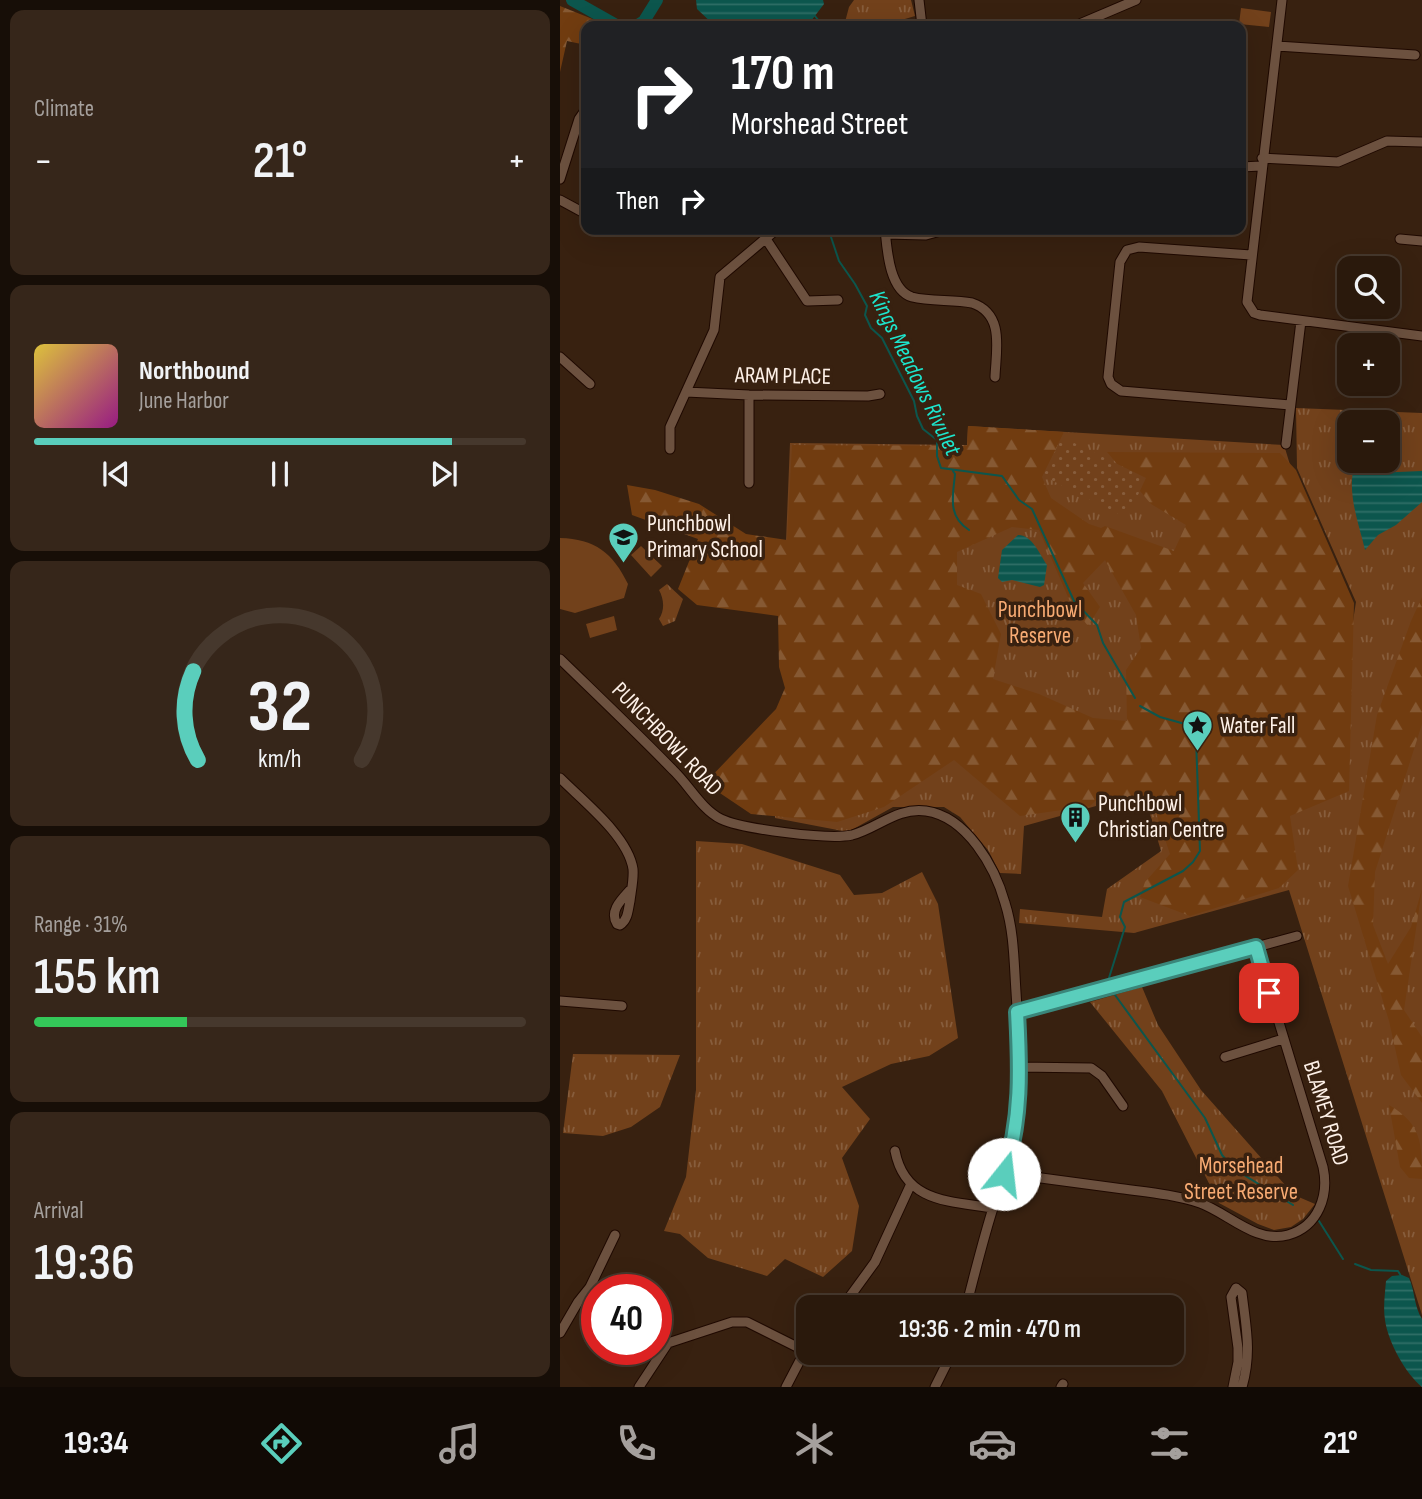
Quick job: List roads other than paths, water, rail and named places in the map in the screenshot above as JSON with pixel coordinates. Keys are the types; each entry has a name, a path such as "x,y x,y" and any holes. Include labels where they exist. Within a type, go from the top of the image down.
{"street":[{"path":"919,0 921,21"},
{"path":"1087,21 1136,0"},
{"path":"1282,0 1246,295 1250,308 1260,315 1422,336"},
{"path":"1277,46 1415,55"},
{"path":"560,179 581,116"},
{"path":"1246,165 1262,162 1338,162 1387,141 1422,142"},
{"path":"560,200 581,211"},
{"path":"670,449 670,427 714,330 720,277 770,235"},
{"path":"886,235 894,274 902,291 914,297 980,305 991,315 997,335 995,377"},
{"path":"766,239 807,301 838,300"},
{"path":"1400,239 1422,241"},
{"path":"1251,254 1139,247 1127,250 1120,262 1108,377 1111,384 1121,391 1290,405"},
{"path":"1286,444 1301,321"},
{"path":"560,356 590,384"},
{"name":"ARAM PLACE","path":"686,392 749,395 880,394"},
{"path":"749,395 749,483"},
{"name":"PUNCHBOWL ROAD","path":"560,659 673,769 708,809 724,820 746,826 834,837 859,832 907,811 929,811 952,822 976,846 989,864 1001,888 1009,919 1017,1012 1017,1125 969,1295"},
{"path":"560,778 622,842 633,869 630,890"},
{"path":"1017,1012 1297,936"},
{"name":"BLAMEY ROAD","path":"1004,1174 1178,1197 1216,1210 1256,1233 1267,1236 1287,1235 1312,1220 1321,1206 1326,1181 1256,947"},
{"path":"560,1000 622,1006"},
{"path":"1225,1057 1283,1039"},
{"path":"1019,1067 1091,1068 1102,1076 1123,1106"},
{"path":"895,1151 898,1164 910,1186 949,1201 993,1208"},
{"path":"851,1295 876,1262 910,1186"},
{"path":"560,1334 590,1287 615,1236"},
{"path":"1233,1387 1238,1348 1231,1297 1236,1288 1242,1293 1249,1360 1242,1387"},
{"path":"639,1387 668,1343 732,1322 747,1322 796,1343"},
{"path":"786,1387 798,1365"},
{"path":"935,1387 947,1365"}],"water":[{"path":"696,0 823,0 824,4 811,21 710,21 697,9"},
{"path":"1422,471 1422,502 1396,525 1378,535 1365,550 1353,498 1353,473"},
{"path":"1018,535 1031,541 1047,565 1044,585 1040,587 1012,580 1002,582 998,578 1002,550"},
{"path":"1402,1275 1409,1278 1422,1319 1422,1387 1399,1357 1385,1320 1386,1281 1392,1276"}],"waterway":[{"path":"572,0 609,21"},
{"path":"644,21 657,0"},
{"name":"Kings Meadows Rivulet","path":"815,16 819,21"},
{"name":"Kings Meadows Rivulet","path":"832,235 839,261 867,306 865,315 871,328 882,338 914,401 923,429 937,440 937,456 941,468 1002,476 1019,500 1032,509 1074,601 1097,625 1103,643 1135,698"},
{"path":"953,471 954,512 969,530"},
{"name":"Kings Meadows Rivulet","path":"1108,981 1125,927 1120,917 1124,902 1183,871 1200,851 1196,738 1185,724 1160,717 1140,706"},
{"name":"Kings Meadows Rivulet","path":"1115,995 1205,1118 1222,1155 1234,1169 1293,1205"},
{"name":"Kings Meadows Rivulet","path":"1319,1221 1343,1259"},
{"name":"Kings Meadows Rivulet","path":"1355,1264 1371,1270 1398,1271 1401,1276"}],"place":[{"name":"Punchbowl Primary School","path":"624,564"},
{"name":"Water Fall","path":"1197,753"},
{"name":"Punchbowl Christian Centre","path":"1075,844"}],"park label":[{"name":"Punchbowl Reserve","path":"1040,623"},
{"name":"Morsehead Street Reserve","path":"1241,1179"}]}
